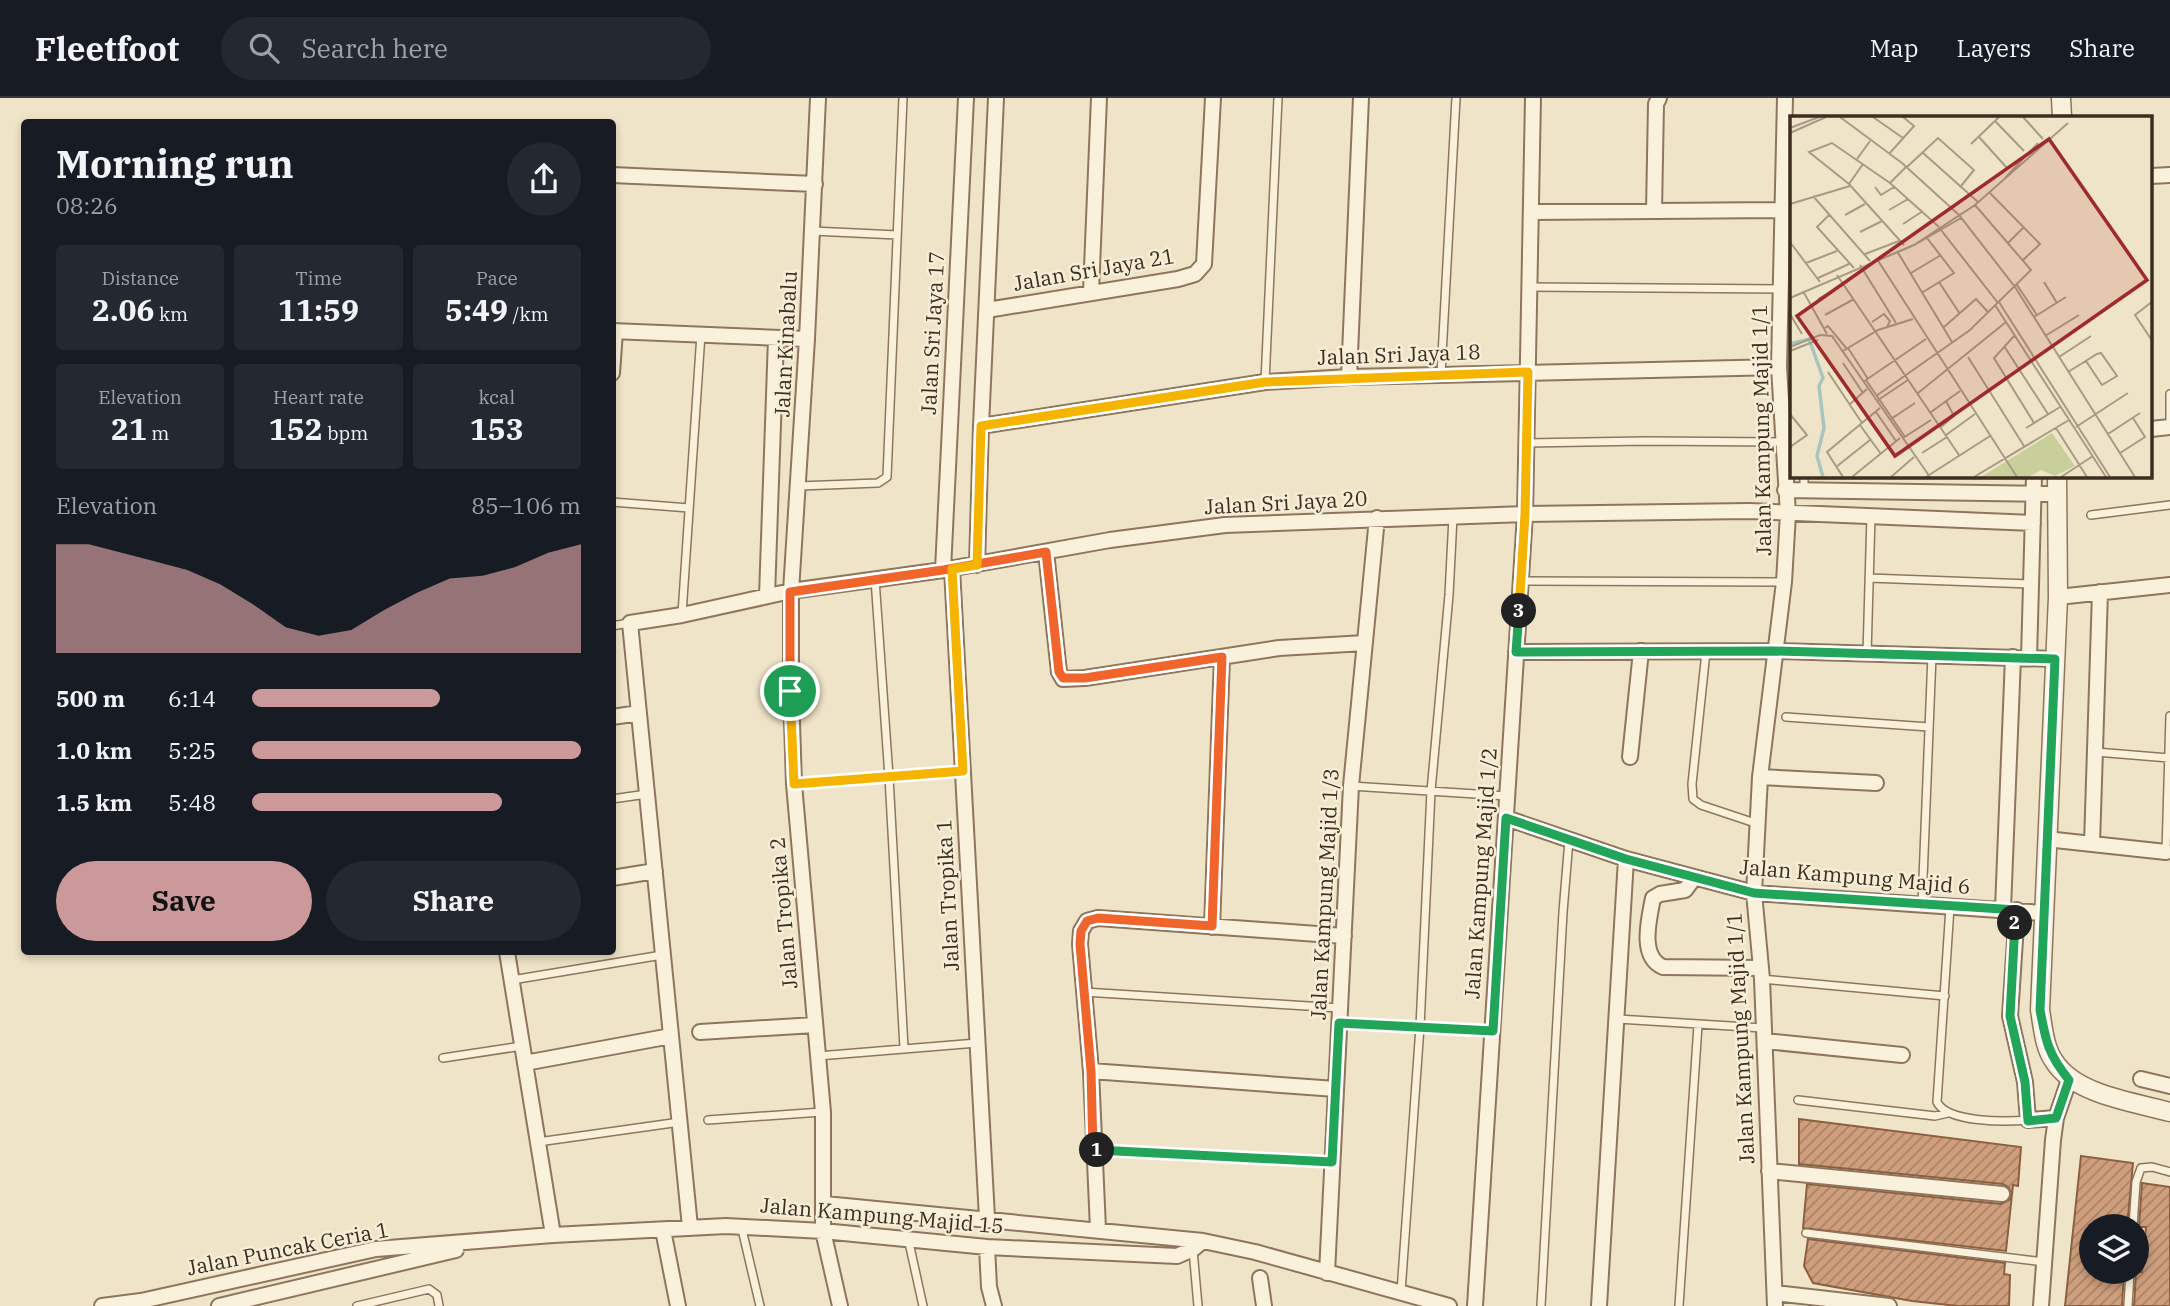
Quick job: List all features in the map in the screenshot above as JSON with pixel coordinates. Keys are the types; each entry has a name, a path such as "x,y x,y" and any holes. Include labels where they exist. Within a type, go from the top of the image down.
{"street":[{"name":"Jalan Kinabalu","path":"790,592 799,486 818,98"},
{"name":"Jalan Sri Jaya 17","path":"947,569 966,98"},
{"path":"977,565 996,98"},
{"path":"1091,292 1100,98"},
{"name":"Jalan Sri Jaya 21","path":"987,310 1195,274 1204,264 1213,98"},
{"path":"1349,377 1361,98"},
{"name":"Jalan Kampung Majid 1/2","path":"1475,1306 1525,514 1533,98"},
{"path":"1654,211 1656,104 1659,98"},
{"name":"Jalan Kampung Majid 1/1","path":"1775,1300 1762,973 1754,893 1760,778 1784,582 1788,514 1779,367 1785,98"},
{"path":"2061,98 2062,116"},
{"path":"616,175 815,184"},
{"path":"2152,176 2170,175"},
{"path":"1531,212 1782,210"},
{"path":"616,331 807,339"},
{"path":"767,596 776,338"},
{"name":"Jalan Sri Jaya 18","path":"981,426 1265,382 1441,374 1779,367"},
{"path":"2152,429 2170,427"},
{"path":"2029,657 2034,478"},
{"path":"2057,478 2057,597 2040,1010 2046,1042 2053,1060 2069,1080 2111,1096 2170,1112"},
{"path":"1785,489 1804,483 2056,494"},
{"name":"Jalan Sri Jaya 20","path":"630,622 682,615 790,592 977,565 1110,540 1225,525 1525,514 1749,511 2033,523"},
{"name":"Jalan Kampung Majid 1/3","path":"1327,1273 1351,786 1377,518"},
{"path":"1046,552 1059,672 1063,678 1085,678 1279,648 1365,643"},
{"name":"Jalan Tropika 1","path":"947,569 963,771 987,1218"},
{"path":"2057,597 2170,585"},
{"name":"Jalan Tropika 2","path":"790,592 794,784 823,1112 823,1231 840,1306"},
{"path":"2092,844 2100,592"},
{"path":"630,622 690,1227"},
{"path":"1516,652 1774,651 2055,659"},
{"path":"1630,757 1642,652"},
{"path":"1212,926 1222,657"},
{"path":"2014,657 2010,1016 2025,1082 2028,1121 2056,1118"},
{"path":"616,716 639,713"},
{"path":"1760,778 1875,783"},
{"name":"Jalan Kampung Majid 6","path":"1506,818 1626,859 1754,893 2043,913"},
{"path":"2046,839 2166,852"},
{"path":"1599,1306 1626,859"},
{"path":"616,877 655,871"},
{"path":"1694,878 1685,890 1660,894 1653,898 1648,937 1649,956 1654,963 1663,967 1762,973"},
{"path":"1098,1229 1091,1071 1080,944 1081,931 1087,921 1098,918 1344,936"},
{"path":"508,955 553,1235"},
{"path":"700,1032 815,1025"},
{"path":"1765,1034 1902,1055"},
{"path":"525,1063 671,1036"},
{"path":"1091,1071 1336,1089"},
{"path":"2141,1079 2170,1086"},
{"path":"2041,1306 2053,1140 2056,1118 2069,1080"},
{"path":"1769,1171 2002,1194"},
{"name":"Jalan Kampung Majid 15","path":"825,1204 1098,1229 1255,1252 1449,1306"},
{"name":"Jalan Kampung Majid 15","path":"495,1241 553,1235 741,1225 987,1247 1177,1256 1198,1245"},
{"path":"663,1230 678,1306"},
{"name":"Jalan Puncak Ceria 1","path":"102,1306 141,1301 376,1249 495,1241"},
{"name":"Jalan Puncak Ceria 1","path":"219,1306 495,1241"},
{"path":"987,1247 989,1287 994,1306"},
{"path":"1260,1278 1264,1306"},
{"path":"1775,1300 1889,1306"}],"lane":[{"path":"799,486 878,483 887,477 904,98"},
{"path":"1265,382 1278,98"},
{"path":"1441,374 1456,98"},
{"path":"813,231 897,235"},
{"path":"1529,287 1781,289"},
{"path":"682,615 701,334"},
{"path":"2170,394 2170,427"},
{"path":"1526,443 1646,440 1783,442"},
{"path":"616,502 690,508"},
{"path":"2091,515 2170,505"},
{"path":"1867,654 1871,516"},
{"path":"1401,1293 1420,1027 1430,791 1449,595 1453,517"},
{"path":"875,579 890,777 904,1048"},
{"path":"1869,579 2031,584"},
{"path":"1520,581 1784,582"},
{"path":"616,625 630,622"},
{"path":"1706,651 1692,785 1693,799 1701,805 1758,824"},
{"path":"1922,904 1932,655"},
{"path":"2166,852 2170,716"},
{"path":"1786,717 1929,726"},
{"path":"2096,752 2169,758"},
{"path":"794,784 963,771"},
{"path":"1351,786 1507,796"},
{"path":"616,798 647,794"},
{"path":"1541,1306 1569,840"},
{"path":"1950,907 1937,1094 1940,1107 1948,1113 1976,1119 2028,1121"},
{"path":"512,980 663,955"},
{"path":"1762,973 1945,996"},
{"path":"1084,992 1339,1016 1420,1027 1493,1031"},
{"path":"1618,1019 1698,1025 1765,1034"},
{"path":"1679,1306 1698,1025"},
{"path":"817,1056 977,1043"},
{"path":"443,1058 522,1046"},
{"path":"1798,1100 1936,1116 1948,1113"},
{"path":"708,1120 823,1112"},
{"path":"538,1142 680,1122"},
{"path":"1093,1150 1332,1162"},
{"path":"2134,1214 2136,1182 2141,1168 2152,1167 2170,1172"},
{"path":"741,1225 760,1306"},
{"path":"1806,1233 2044,1262"},
{"path":"908,1238 923,1306"},
{"path":"1198,1245 1198,1306"},
{"path":"2128,1306 2129,1284"},
{"path":"357,1306 429,1289 437,1296 439,1306"}],"building":[{"path":"1799,1119 2021,1147 2018,1186 2013,1185 2006,1251 1803,1228 1807,1184 2001,1204 2009,1200 2012,1194 2003,1184 1799,1164"},
{"path":"2081,1156 2133,1163 2128,1214 2079,1214 2079,1284 2123,1284 2122,1306 2065,1306"},
{"path":"2142,1183 2170,1187 2170,1306 2134,1306 2135,1284 2149,1284 2149,1214 2140,1214"},
{"path":"1808,1239 2005,1263 2004,1274 2010,1275 2009,1306 1958,1306 1912,1301 1813,1283 1804,1266"}],"route":[{"path":"790,691 790,592 952,569 977,565 1046,552 1059,672 1063,678 1085,678 1222,657 1212,926 1098,918 1087,921 1081,931 1091,1071 1093,1150 1332,1162 1339,1023 1493,1031 1506,818 1626,859 1754,893 2017,910 2010,1016 2025,1082 2028,1121 2056,1118 2069,1080 2053,1060 2046,1042 2040,1010 2055,659 1774,651 1516,652 1525,514 1528,372 1265,382 981,426 977,565 952,569 963,771 794,784 790,691"}]}
